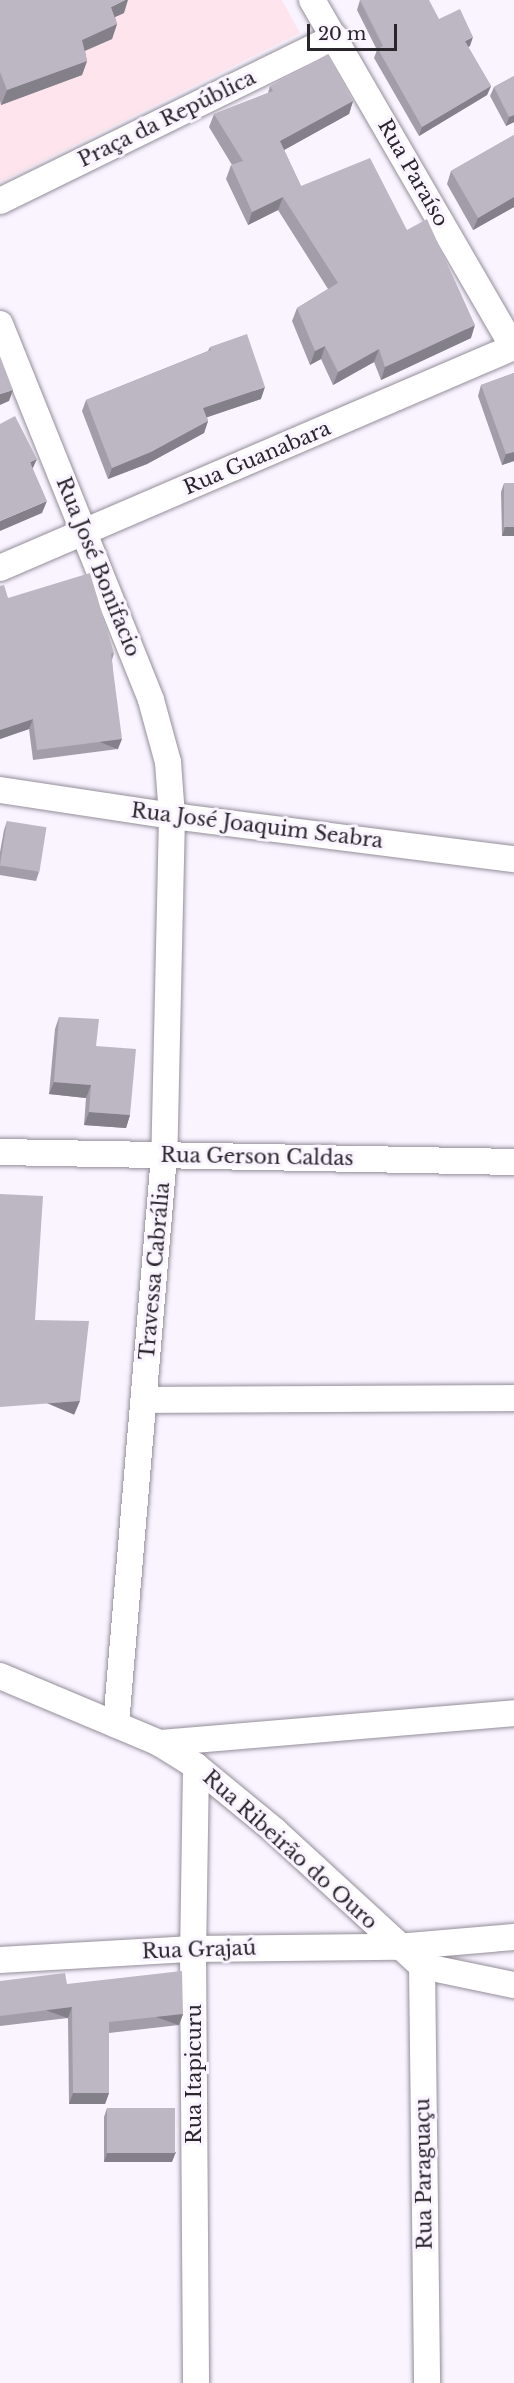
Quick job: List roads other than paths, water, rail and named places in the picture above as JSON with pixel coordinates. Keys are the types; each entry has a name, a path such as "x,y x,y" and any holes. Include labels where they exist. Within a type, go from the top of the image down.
{"street":[{"name":"Rua Paraíso","path":"312,0 514,347"},
{"name":"Praça da República","path":"0,201 335,37"},
{"name":"Rua José Bonifacio","path":"0,324 151,700 168,762 171,816"},
{"name":"Rua Guanabara","path":"0,568 514,347"},
{"name":"Rua José Joaquim Seabra","path":"0,790 171,816 514,859"},
{"name":"Travessa Cabrália","path":"116,1724 164,1156 171,816"},
{"name":"Rua Gerson Caldas","path":"0,1152 514,1162"},
{"path":"144,1400 514,1398"},
{"name":"Rua Ribeirão do Ouro","path":"0,1676 159,1743 196,1766 275,1831 398,1947 422,1966 514,1985"},
{"path":"159,1743 514,1713"},
{"name":"Rua Itapicuru","path":"196,1766 193,1949 196,2383"},
{"name":"Rua Grajaú","path":"0,1960 193,1949 398,1947 514,1937"},
{"name":"Rua Paraguaçu","path":"422,1966 427,2383"}]}
